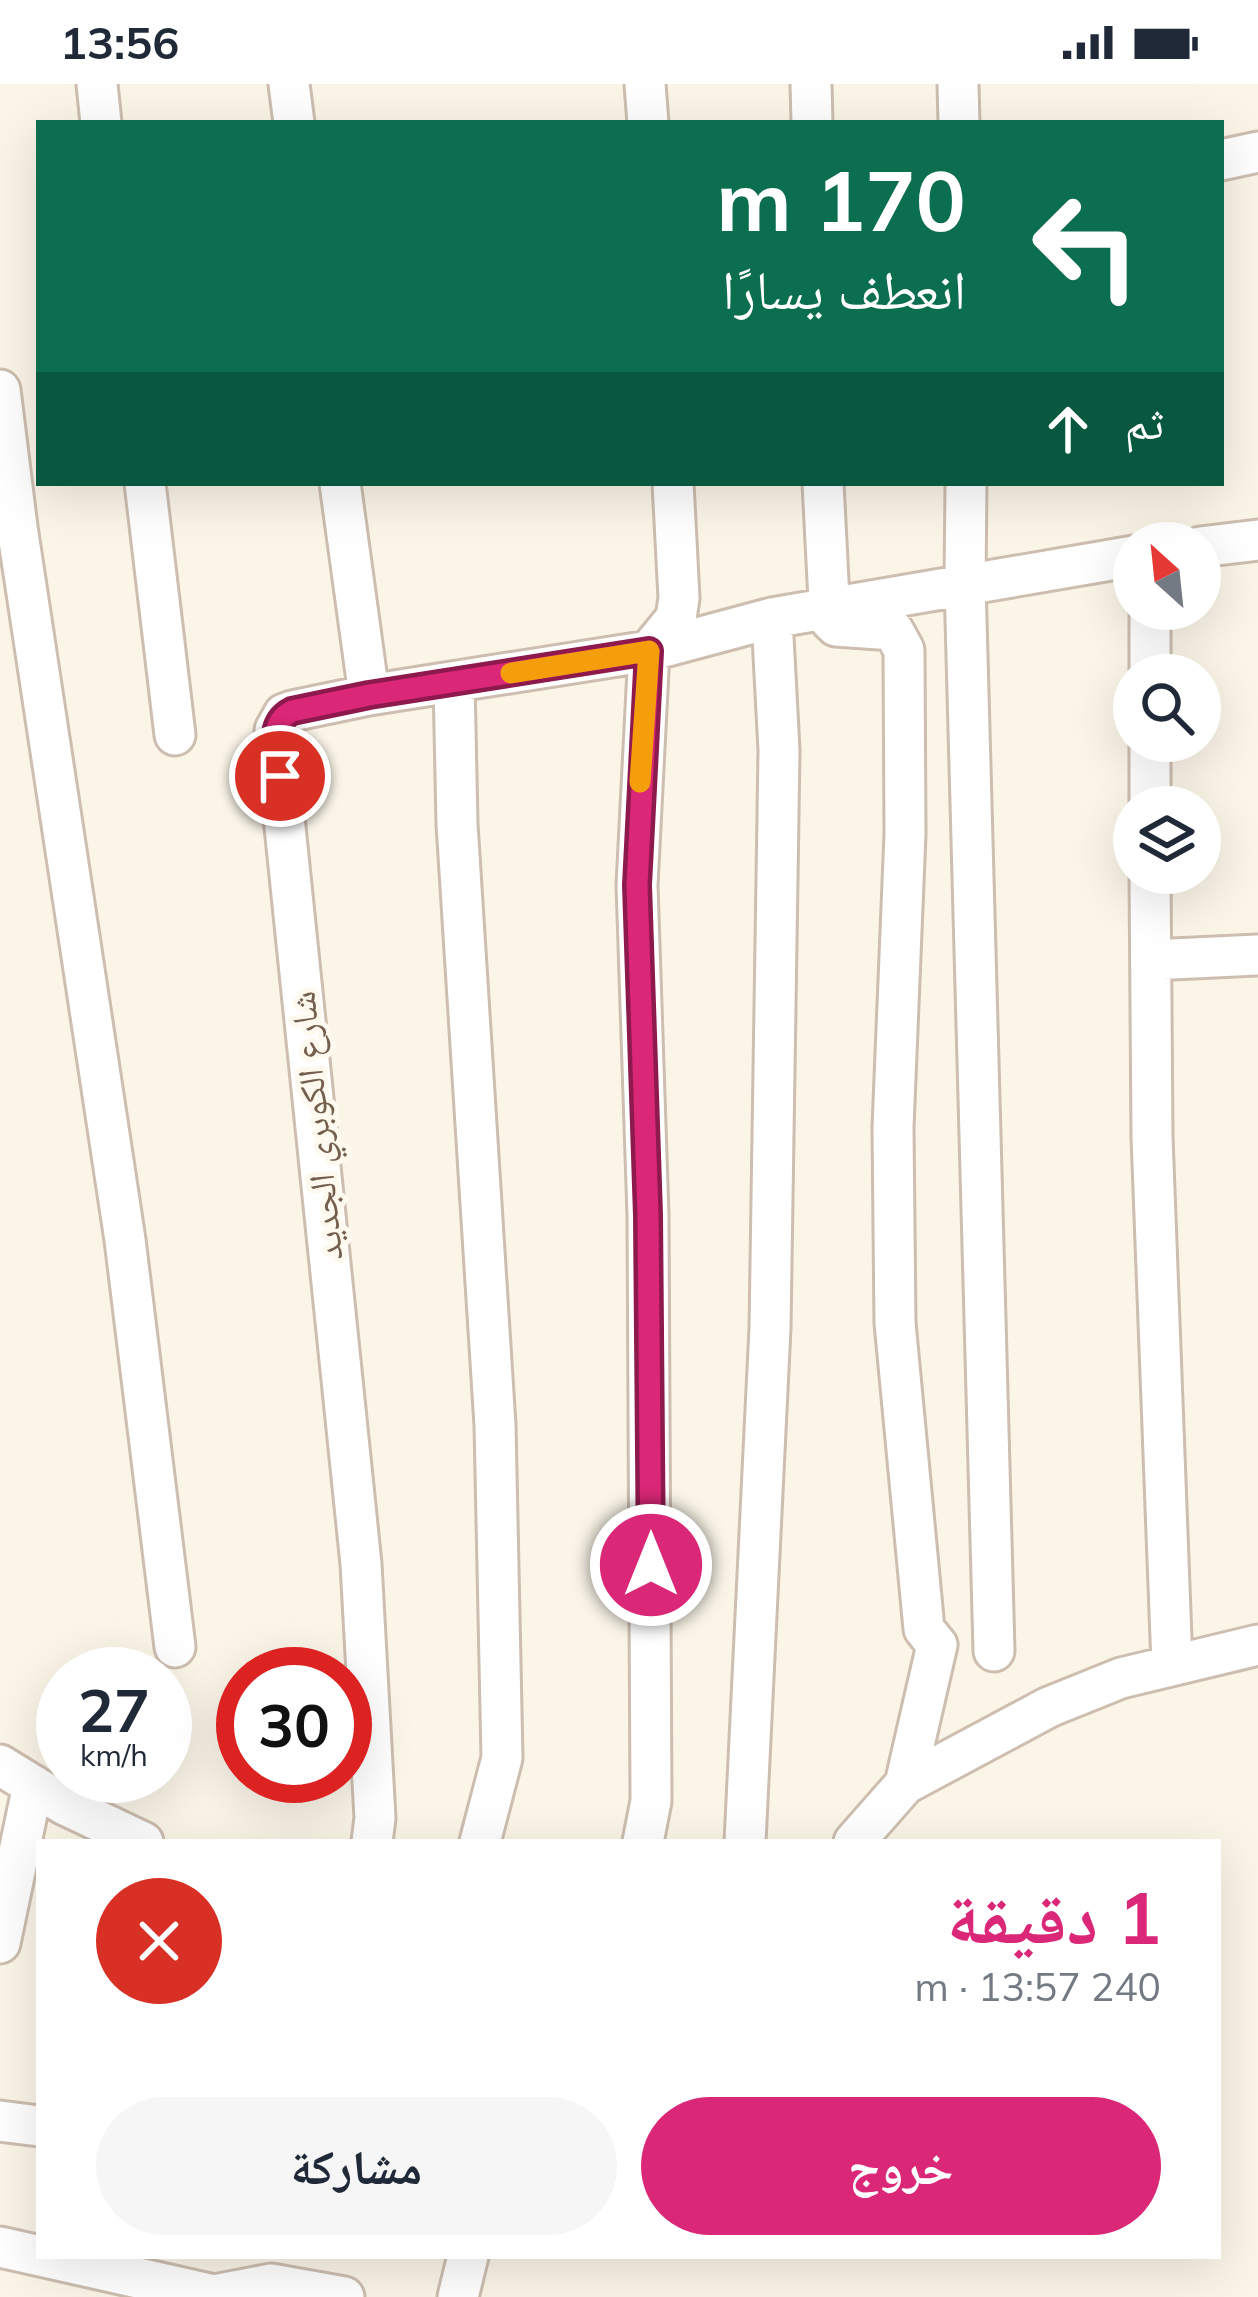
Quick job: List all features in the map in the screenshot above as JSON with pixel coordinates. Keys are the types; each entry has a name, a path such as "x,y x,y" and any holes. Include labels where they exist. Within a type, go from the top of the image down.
{"street":[{"path":"97,84 101,120"},
{"path":"289,84 294,120"},
{"path":"645,84 648,120"},
{"path":"812,84 812,120"},
{"path":"958,84 959,120"},
{"path":"1224,159 1258,152"},
{"path":"0,390 125,1240 175,1647"},
{"path":"145,486 175,735"},
{"path":"340,486 369,695"},
{"path":"645,1839 651,1802 651,1471 637,885 649,651 676,618 679,598 674,486"},
{"path":"823,486 830,620 836,626 893,630 904,650 904,834 893,1127 895,1323 924,1629 937,1646 905,1784"},
{"path":"966,486 994,1652"},
{"path":"1221,545 1258,540"},
{"name":"شارع الكوبري الجديد","path":"372,1839 361,1564 275,730 284,714 369,695 649,651 772,618 1113,559"},
{"path":"745,1839 770,1328 779,750 772,618"},
{"path":"454,682 458,847 496,1449 502,1758 481,1839"},
{"path":"1150,894 1153,1158 1172,1665"},
{"path":"1151,960 1258,955"},
{"path":"857,1839 905,1784 1049,1707 1121,1678 1258,1645"},
{"path":"0,1943 17,1775 65,1805 137,1839"},
{"path":"0,2121 36,2126"},
{"path":"0,2247 36,2255"},
{"path":"54,2259 214,2295 286,2280 344,2297"},
{"path":"458,2297 467,2259"}],"slow traffic":[{"path":"511,673 649,651 640,782"}],"route":[{"path":"280,776 275,730 284,714 292,711 649,651 637,885 648,1215 651,1565"}]}
